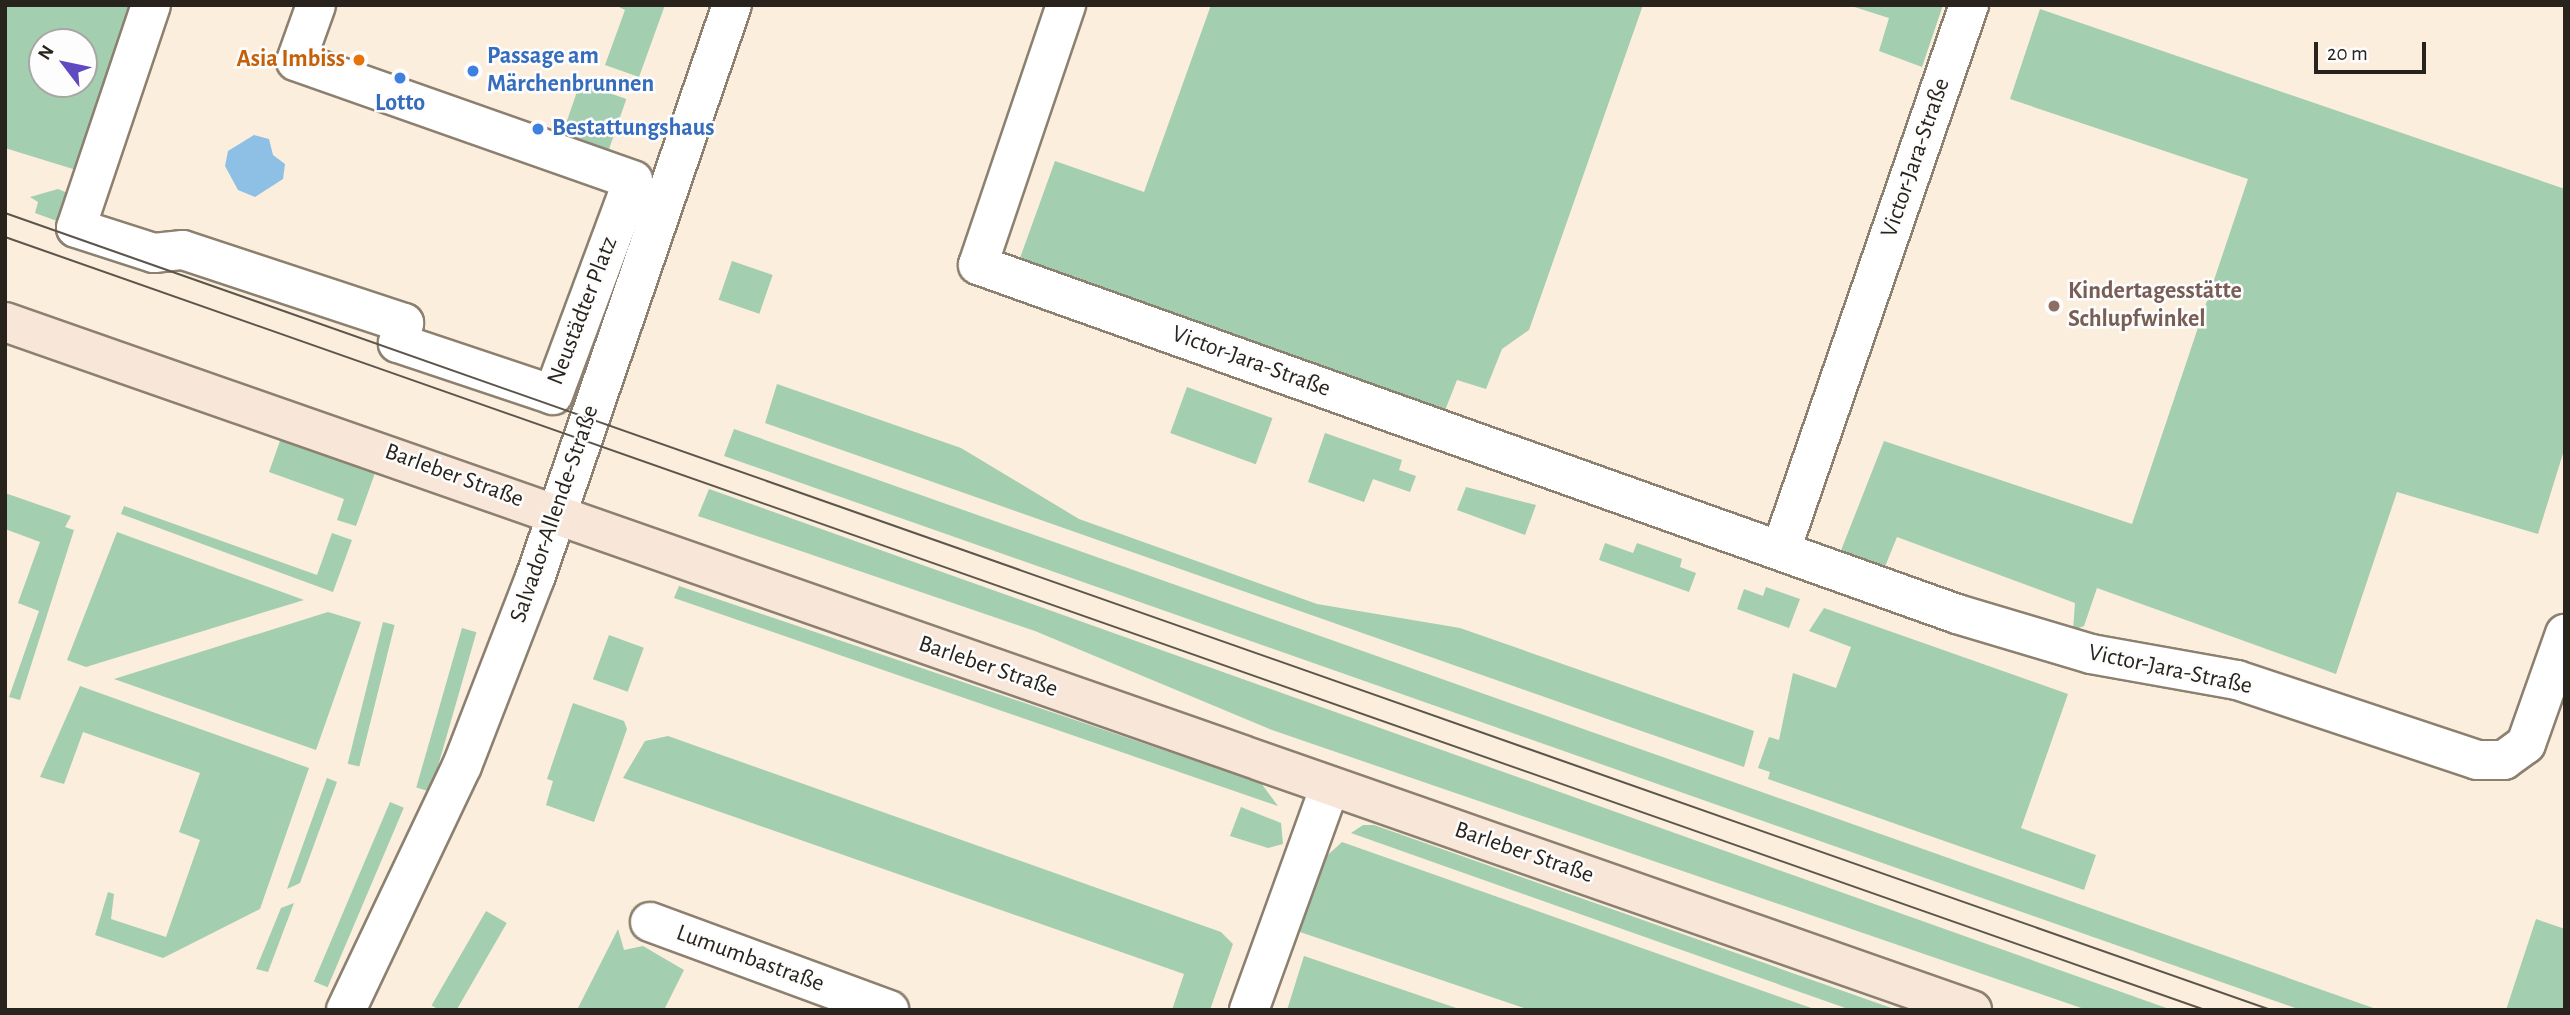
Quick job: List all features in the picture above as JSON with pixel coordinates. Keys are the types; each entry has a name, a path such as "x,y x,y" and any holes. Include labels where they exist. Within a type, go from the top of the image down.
{"street":[{"name":"Neustädter Platz","path":"151,5 76,228 154,253 183,250 404,323 398,343 553,396 632,180 296,61 316,5"},
{"name":"Salvador-Allende-Straße","path":"346,1010 462,766 555,513 732,5"},
{"name":"Victor-Jara-Straße","path":"1066,5 978,265 2024,635 2127,662 2237,680 2489,762 2508,759 2528,741 2565,634"},
{"name":"Victor-Jara-Straße","path":"1781,550 1969,5"},
{"name":"Barleber Straße","path":"5,321 1972,1010"},
{"path":"1249,1010 1330,786"},
{"name":"Lumumbastraße","path":"650,922 890,1010"}],"green space":[{"path":"5,5 130,5 86,173 5,148"},
{"path":"615,5 665,5 639,77 605,65 625,10"},
{"path":"1211,5 1643,5 1529,330 1502,349 1486,389 1457,380 1442,418 1020,258 1055,161 1144,192"},
{"path":"1848,5 1943,5 1922,67 1879,51 1889,18"},
{"path":"2040,9 2565,189 2565,447 2538,534 2397,492 2336,674 2097,588 2084,626 2073,630 2075,603 1897,537 1884,569 1840,553 1884,441 2132,524 2248,179 2010,99"},
{"path":"580,83 626,99 607,154 561,138"},
{"path":"58,189 85,200 76,228 35,213 38,202 30,197"},
{"path":"732,261 773,275 759,314 719,300"},
{"path":"777,384 961,448 1079,519 1317,604 1460,628 1754,731 1744,767 765,423"},
{"path":"1187,387 1273,418 1256,464 1170,433"},
{"path":"734,429 2379,1010 2301,1010 724,456"},
{"path":"1325,433 1402,460 1399,470 1416,476 1410,492 1373,479 1364,502 1308,482"},
{"path":"281,438 375,473 356,526 337,520 344,499 269,472"},
{"path":"1466,487 1536,505 1525,535 1457,510"},
{"path":"709,489 2172,1010 2087,1010 1272,730 1035,631 698,516"},
{"path":"5,493 71,516 65,527 74,530 20,700 9,697 39,611 18,603 40,542 5,529"},
{"path":"124,506 317,575 332,533 352,540 333,592 121,514"},
{"path":"117,532 304,600 86,667 67,660"},
{"path":"1605,543 1633,553 1637,543 1682,559 1680,567 1696,573 1689,592 1599,560"},
{"path":"679,586 1261,783 1278,806 674,598"},
{"path":"1766,587 1800,599 1789,628 1737,609 1744,589 1763,596"},
{"path":"1824,608 2068,694 2021,828 2096,855 2084,890 1768,779 1770,772 1758,768 1769,737 1779,740 1793,673 1836,688 1851,647 1809,631"},
{"path":"328,612 361,622 316,750 114,679"},
{"path":"383,622 395,625 359,767 348,764"},
{"path":"462,628 476,632 431,792 416,788"},
{"path":"609,635 644,648 628,692 593,679"},
{"path":"80,686 309,768 260,909 163,958 95,935 108,892 114,894 111,919 166,937 200,840 179,832 200,773 83,732 64,784 40,777"},
{"path":"573,703 624,721 627,729 594,822 546,805 553,781 547,779"},
{"path":"668,736 1221,932 1233,944 1210,1010 1172,1010 1184,974 623,778 645,741"},
{"path":"327,778 337,782 300,883 287,889"},
{"path":"390,802 404,808 328,987 314,981"},
{"path":"1241,807 1281,823 1283,844 1268,848 1230,836"},
{"path":"1363,825 1374,825 1897,1010 1851,1010 1351,833"},
{"path":"1342,842 1817,1010 1530,1010 1300,932 1319,863"},
{"path":"294,903 268,972 256,969 281,908"},
{"path":"486,911 507,923 457,1010 439,1010 431,1005"},
{"path":"2536,919 2565,929 2565,1010 2506,1010"},
{"path":"618,929 624,950 643,946 684,970 664,1010 577,1010"},
{"path":"1304,956 1462,1010 1287,1010"}],"water":[{"path":"254,135 269,139 273,155 285,164 283,179 255,197 238,190 225,166 228,151"}],"tram line":[{"path":"5,213 2271,1010"},
{"path":"5,237 2205,1010"}],"place":[{"name":"Asia Imbiss","path":"359,60"},
{"name":"Passage am Märchenbrunnen","path":"473,71"},
{"name":"Lotto","path":"400,78"},
{"name":"Bestattungshaus","path":"538,129"},
{"name":"Kindertagesstätte Schlupfwinkel","path":"2054,306"}]}
